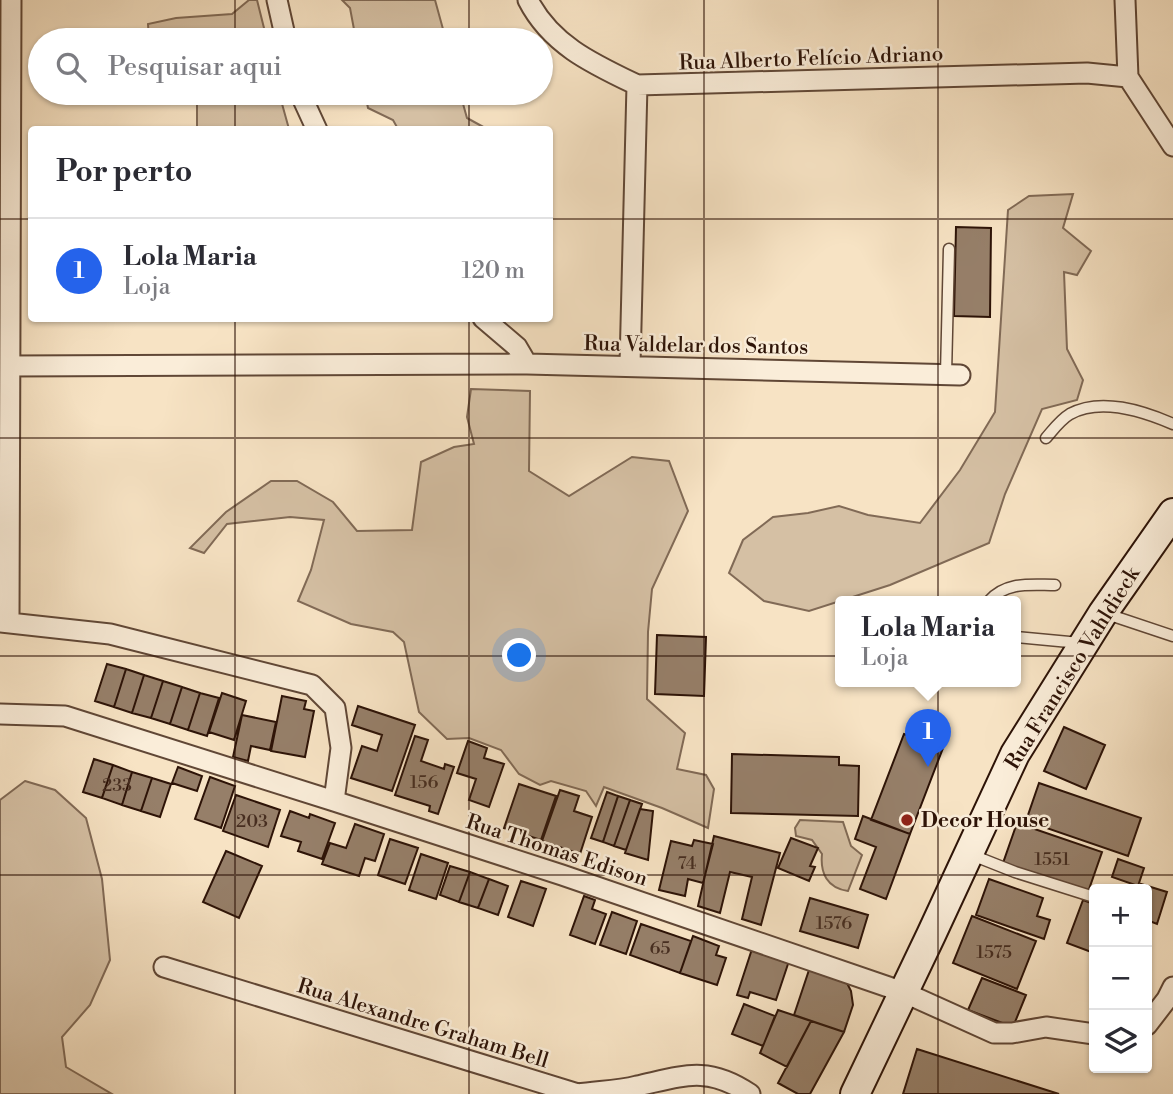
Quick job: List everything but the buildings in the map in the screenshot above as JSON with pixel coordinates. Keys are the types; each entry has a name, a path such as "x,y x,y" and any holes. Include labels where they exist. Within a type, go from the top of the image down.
{"main road":[{"name":"Rua Francisco Vahldieck","path":"855,1094 1015,754 1103,613 1173,513"}],"street":[{"path":"11,0 10,366 4,622 110,634 312,685 335,708 341,748 334,801"},
{"path":"276,0 283,28"},
{"name":"Rua Alberto Felício Adriano","path":"528,0 537,19 546,28"},
{"path":"1125,0 1128,76 1173,146"},
{"name":"Rua Alberto Felício Adriano","path":"553,35 564,46 637,85 1087,73 1128,76"},
{"path":"630,365 637,85"},
{"path":"306,105 315,126"},
{"path":"488,322 517,346 527,364"},
{"name":"Rua Valdelar dos Santos","path":"10,366 527,364 953,374"},
{"name":"Rua Thomas Edison","path":"0,714 65,716 334,801 575,879 903,992 994,1033 1046,1027 1089,1033"},
{"name":"Rua Alexandre Graham Bell","path":"164,967 578,1094 634,1087 681,1075 719,1077 750,1094"},
{"path":"1152,1018 1173,987"}],"lane":[{"path":"949,249 953,374"},
{"path":"1046,438 1067,415 1092,407 1131,410 1173,424"},
{"path":"994,596 1007,587 1055,585"},
{"path":"1103,613 1173,636"},
{"path":"1021,637 1084,643"},
{"path":"969,854 1089,895"}],"shaded area":[{"path":"249,0 257,0 264,28 148,28 148,24 176,18 232,14"},
{"path":"342,0 435,0 443,28 354,28 350,8"},
{"path":"197,105 282,105 288,126 197,126"},
{"path":"367,105 463,105 467,118 482,126 396,126 393,120 368,108"},
{"path":"1073,194 1063,228 1091,251 1077,275 1064,272 1067,349 1083,380 1077,400 1042,409 1005,494 989,543 890,585 856,596 835,596 835,603 809,611 764,601 729,573 743,540 773,517 839,506 868,515 920,523 960,470 995,412 1008,210 1029,196"},
{"path":"471,389 530,391 529,471 569,496 632,457 669,461 688,511 652,589 647,699 685,733 677,769 706,775 714,789 708,828 604,787 596,806 586,791 551,781 540,785 519,774 501,750 469,738 447,739 419,712 404,642 393,632 351,624 298,601 311,570 324,520 290,517 227,524 204,553 190,548 226,512 271,481 297,481 333,502 357,531 412,530 421,462 454,447 474,444 467,417"},
{"path":"25,781 55,790 86,818 102,879 110,960 90,1005 62,1037 66,1067 112,1094 0,1094 0,800"},
{"path":"800,820 843,822 851,846 862,855 848,891 835,887 826,878 822,867 822,854 812,840 796,836 795,828"}],"place":[{"name":"Lola Maria","path":"928,767"},
{"name":"Decor House","path":"907,820"}]}
